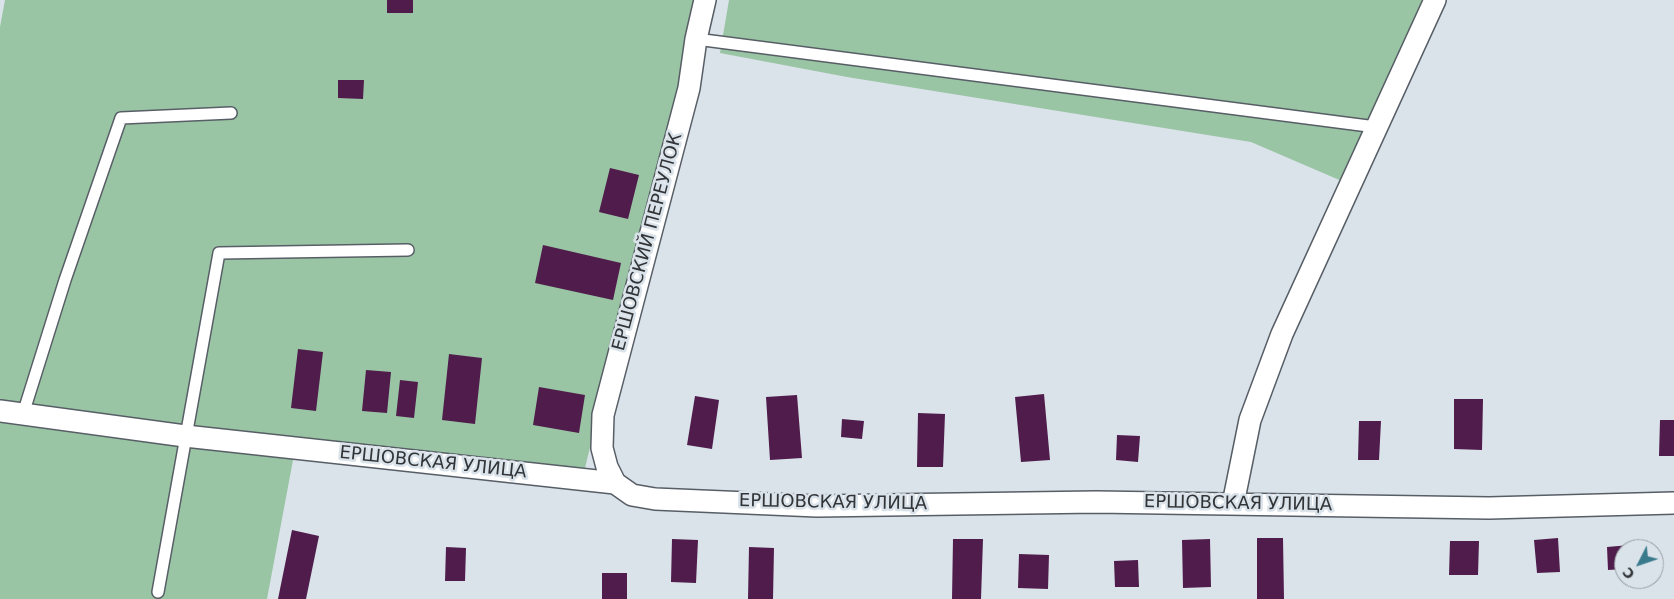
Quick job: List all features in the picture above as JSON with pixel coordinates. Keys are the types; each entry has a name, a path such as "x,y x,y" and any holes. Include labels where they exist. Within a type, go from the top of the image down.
{"street":[{"name":"ЕРШОВСКИЙ ПЕРЕУЛОК","path":"615,483 607,467 602,448 603,416 689,88 704,0"},
{"path":"1233,504 1250,420 1282,334 1435,0"},
{"name":"ЕРШОВСКАЯ УЛИЦА","path":"0,411 185,436 615,483 632,495 656,499 817,506 1096,502 1488,508 1674,504"}],"lane":[{"path":"696,39 1376,127"},
{"path":"23,414 65,280 121,118 231,113"},
{"path":"158,592 219,253 408,250"}],"green space":[{"path":"5,0 696,0 668,139 585,468 362,451 296,444 267,599 0,599 0,27"},
{"path":"729,0 1424,0 1344,182 1251,142 847,77 720,53"}],"building":[{"path":"387,0 413,0 413,13 387,13"},
{"path":"338,80 364,80 363,99 338,98"},
{"path":"610,168 639,175 628,219 599,212"},
{"path":"543,245 621,263 613,300 535,283"},
{"path":"298,349 323,352 316,411 291,408"},
{"path":"449,354 482,358 475,424 442,420"},
{"path":"366,370 391,372 387,413 362,411"},
{"path":"400,380 418,382 414,418 396,416"},
{"path":"539,387 585,395 579,433 533,425"},
{"path":"1044,394 1050,460 1021,462 1015,397"},
{"path":"797,395 802,458 770,460 766,397"},
{"path":"695,396 719,400 712,449 687,445"},
{"path":"1454,399 1483,399 1482,450 1454,449"},
{"path":"918,413 945,414 943,467 917,467"},
{"path":"842,419 864,421 862,439 841,437"},
{"path":"1660,420 1674,420 1674,456 1659,456"},
{"path":"1359,421 1381,421 1379,460 1358,460"},
{"path":"1117,435 1140,436 1138,462 1116,460"},
{"path":"292,530 319,536 306,599 278,599"},
{"path":"1257,538 1283,538 1284,599 1257,599"},
{"path":"1558,538 1560,572 1537,573 1534,540"},
{"path":"672,539 698,540 696,583 671,582"},
{"path":"953,539 983,539 981,599 952,599"},
{"path":"1210,539 1211,587 1183,588 1182,540"},
{"path":"1450,541 1479,541 1478,575 1449,575"},
{"path":"1614,546 1614,570 1608,570 1607,547"},
{"path":"446,547 466,548 465,581 445,581"},
{"path":"749,547 774,548 773,599 748,599"},
{"path":"1019,554 1049,555 1048,589 1018,588"},
{"path":"1138,560 1139,587 1115,587 1114,561"},
{"path":"602,573 627,573 627,599 602,599"}]}
